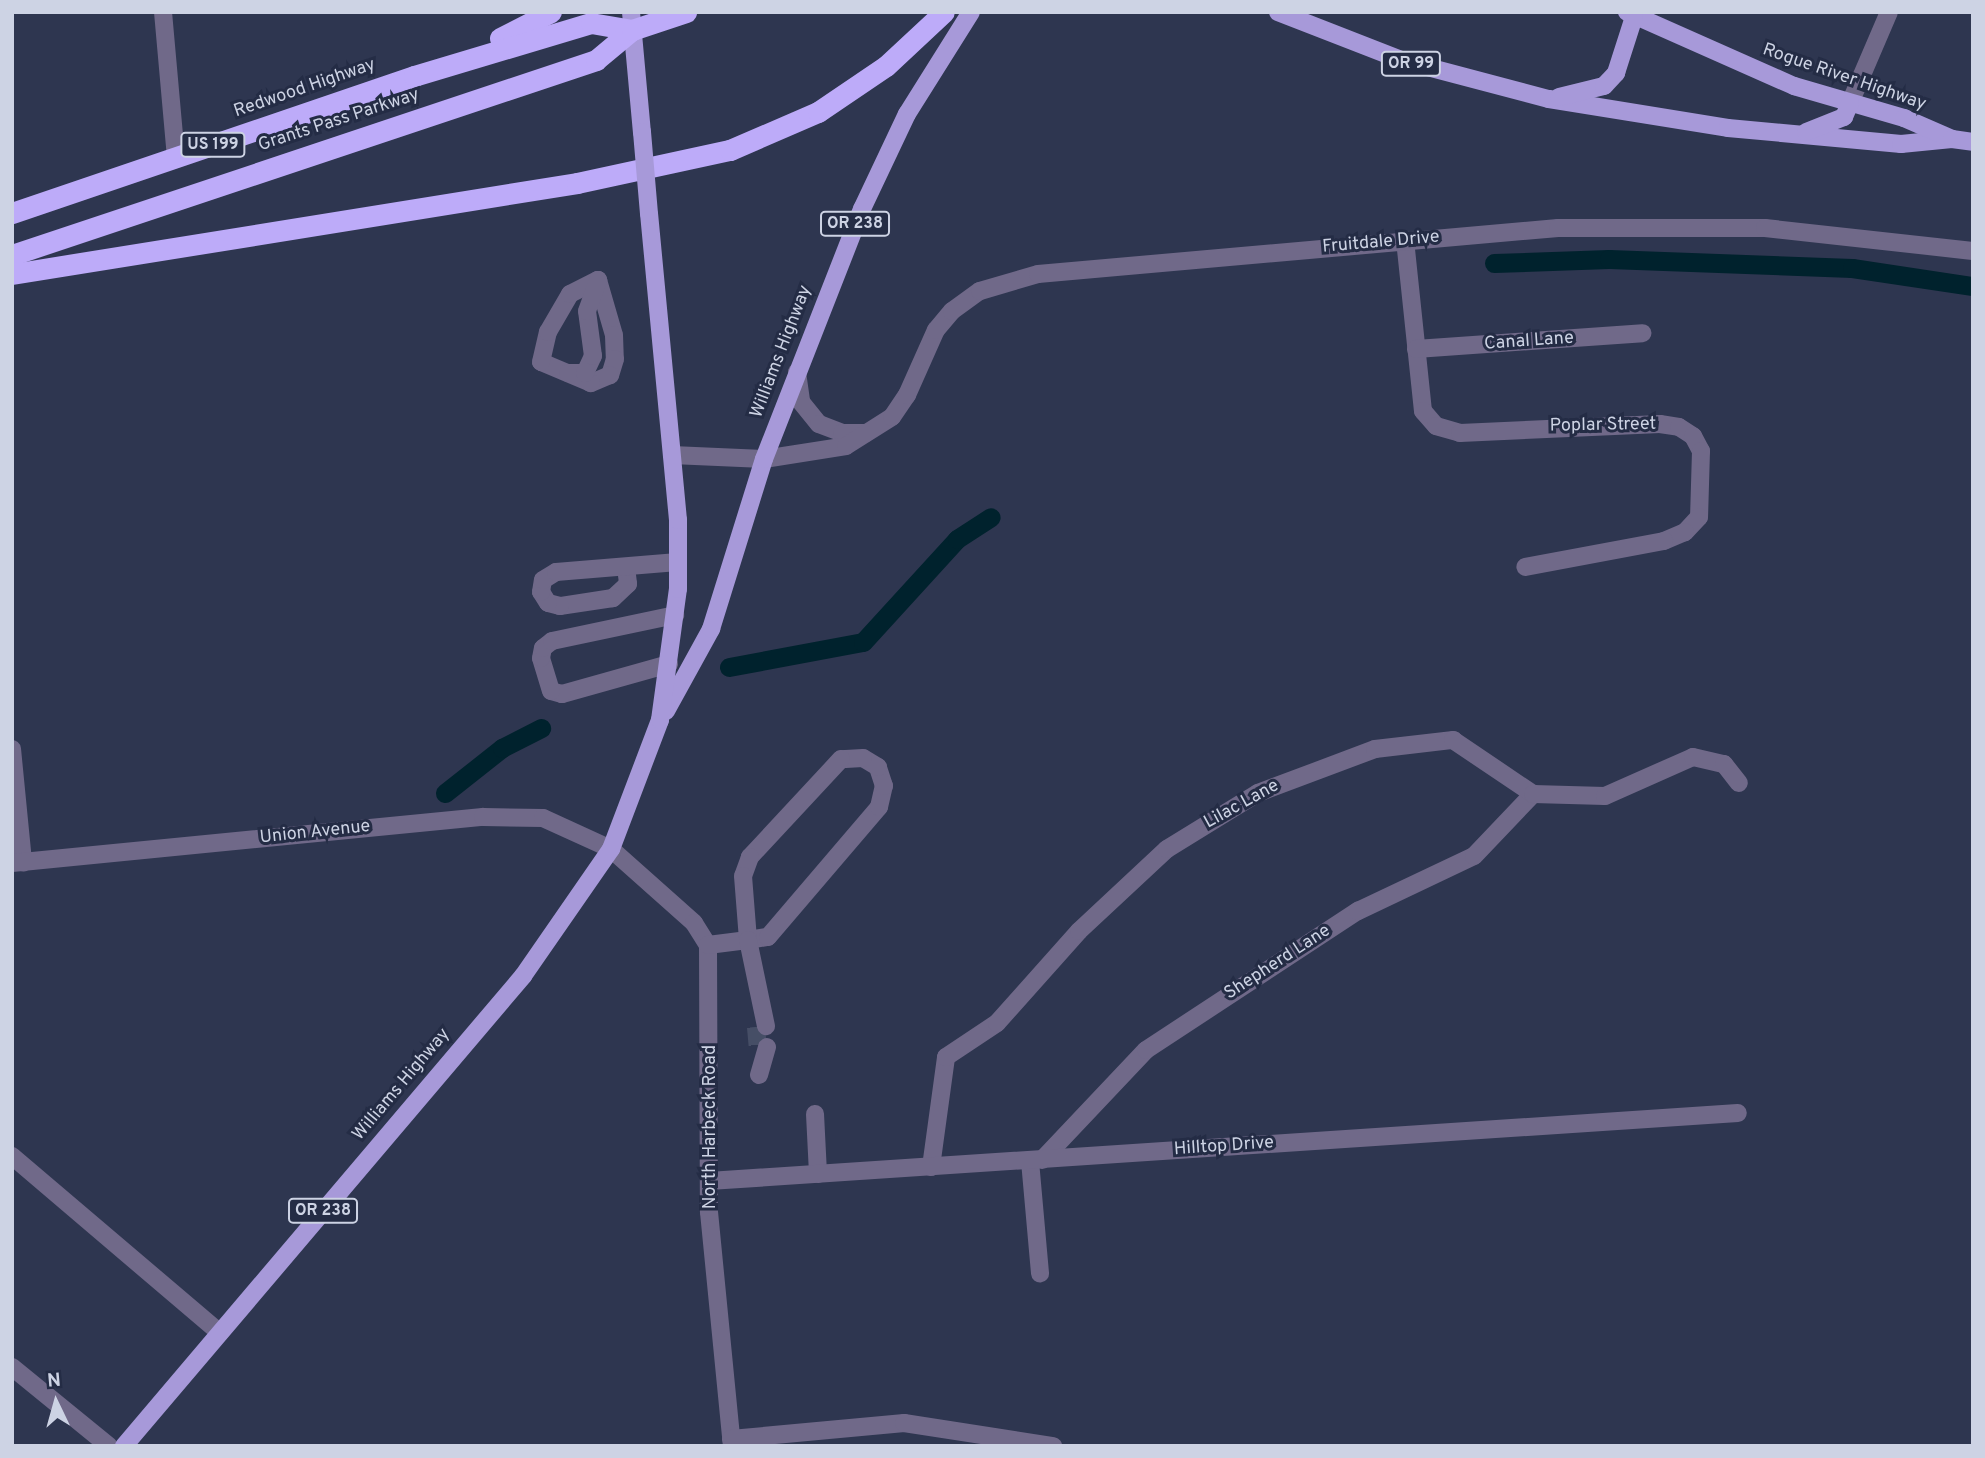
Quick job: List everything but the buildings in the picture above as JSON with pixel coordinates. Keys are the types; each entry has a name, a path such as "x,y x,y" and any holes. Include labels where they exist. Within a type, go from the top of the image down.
{"highway":[{"path":"414,76 551,12"},
{"name":"Grants Pass Parkway","path":"414,76 591,23 632,21 685,12"},
{"path":"12,274 577,183 730,150 818,112 886,65 944,12"},
{"name":"Grants Pass Parkway","path":"12,255 596,60 632,21"},
{"name":"Redwood Highway","path":"12,213 414,76"}],"main road":[{"name":"Williams Highway","path":"124,1446 523,976 611,849 660,720 711,629 764,459 797,368 862,209 907,114 971,12"},
{"name":"OR 99","path":"1278,12 1401,60 1549,99 1728,128 1901,144 1952,139"},
{"path":"1549,99 1604,86 1616,73 1631,15"},
{"name":"Rogue River Highway","path":"1631,15 1739,64 1850,103 1904,118 1952,139 1973,142"},
{"name":"Williams Highway","path":"632,21 672,455 678,562 675,615 660,720"},
{"path":"1801,134 1843,117 1850,103"}],"street":[{"path":"163,12 176,157"},
{"path":"1850,103 1889,12"},
{"name":"Fruitdale Drive","path":"672,455 764,459 831,450 866,433 892,417 907,395 936,330 952,311 980,291 1010,280 1405,240 1558,228 1698,225 1840,233 1973,251"},
{"name":"Poplar Street","path":"1405,240 1423,411 1448,432 1660,424 1679,427 1693,436 1701,451 1699,517 1685,531 1664,541 1525,567"},
{"path":"598,280 614,335 610,375 591,383 541,362 548,332 570,295 598,280"},
{"name":"Canal Lane","path":"1416,349 1642,333"},
{"path":"797,368 798,389 809,415 830,430 866,433"},
{"path":"626,566 678,562"},
{"path":"669,664 562,694 551,691 541,658 542,648 552,641 675,615"},
{"name":"Lilac Lane","path":"931,1167 946,1057 997,1024 1079,931 1167,849 1247,800 1375,749 1453,740 1533,794"},
{"path":"12,749 18,862"},
{"path":"1533,794 1605,796 1693,757 1724,764 1739,783"},
{"path":"611,849 694,923 708,945 748,940 768,937 878,807 884,786 872,761 841,759 750,858 743,876 748,940 761,1026"},
{"name":"Shepherd Lane","path":"1036,1161 1146,1049 1359,911 1474,856 1533,794"},
{"name":"Union Avenue","path":"18,862 484,817 542,818 611,849"},
{"name":"North Harbeck Road","path":"708,945 709,1181 732,1442"},
{"path":"759,1075 763,1048"},
{"name":"Hilltop Drive","path":"709,1181 1738,1113"},
{"path":"815,1114 818,1174"},
{"path":"12,1156 220,1333"},
{"path":"1036,1161 1040,1274"},
{"path":"12,1367 109,1446"},
{"path":"732,1442 904,1423 1053,1446"}],"waterway":[{"path":"1494,263 1609,259 1852,268 1973,286"},
{"path":"729,667 863,642 957,539 991,517"},
{"path":"445,793 502,748 541,728"}],"tunnel":[{"path":"756,1027 758,1048"}]}
